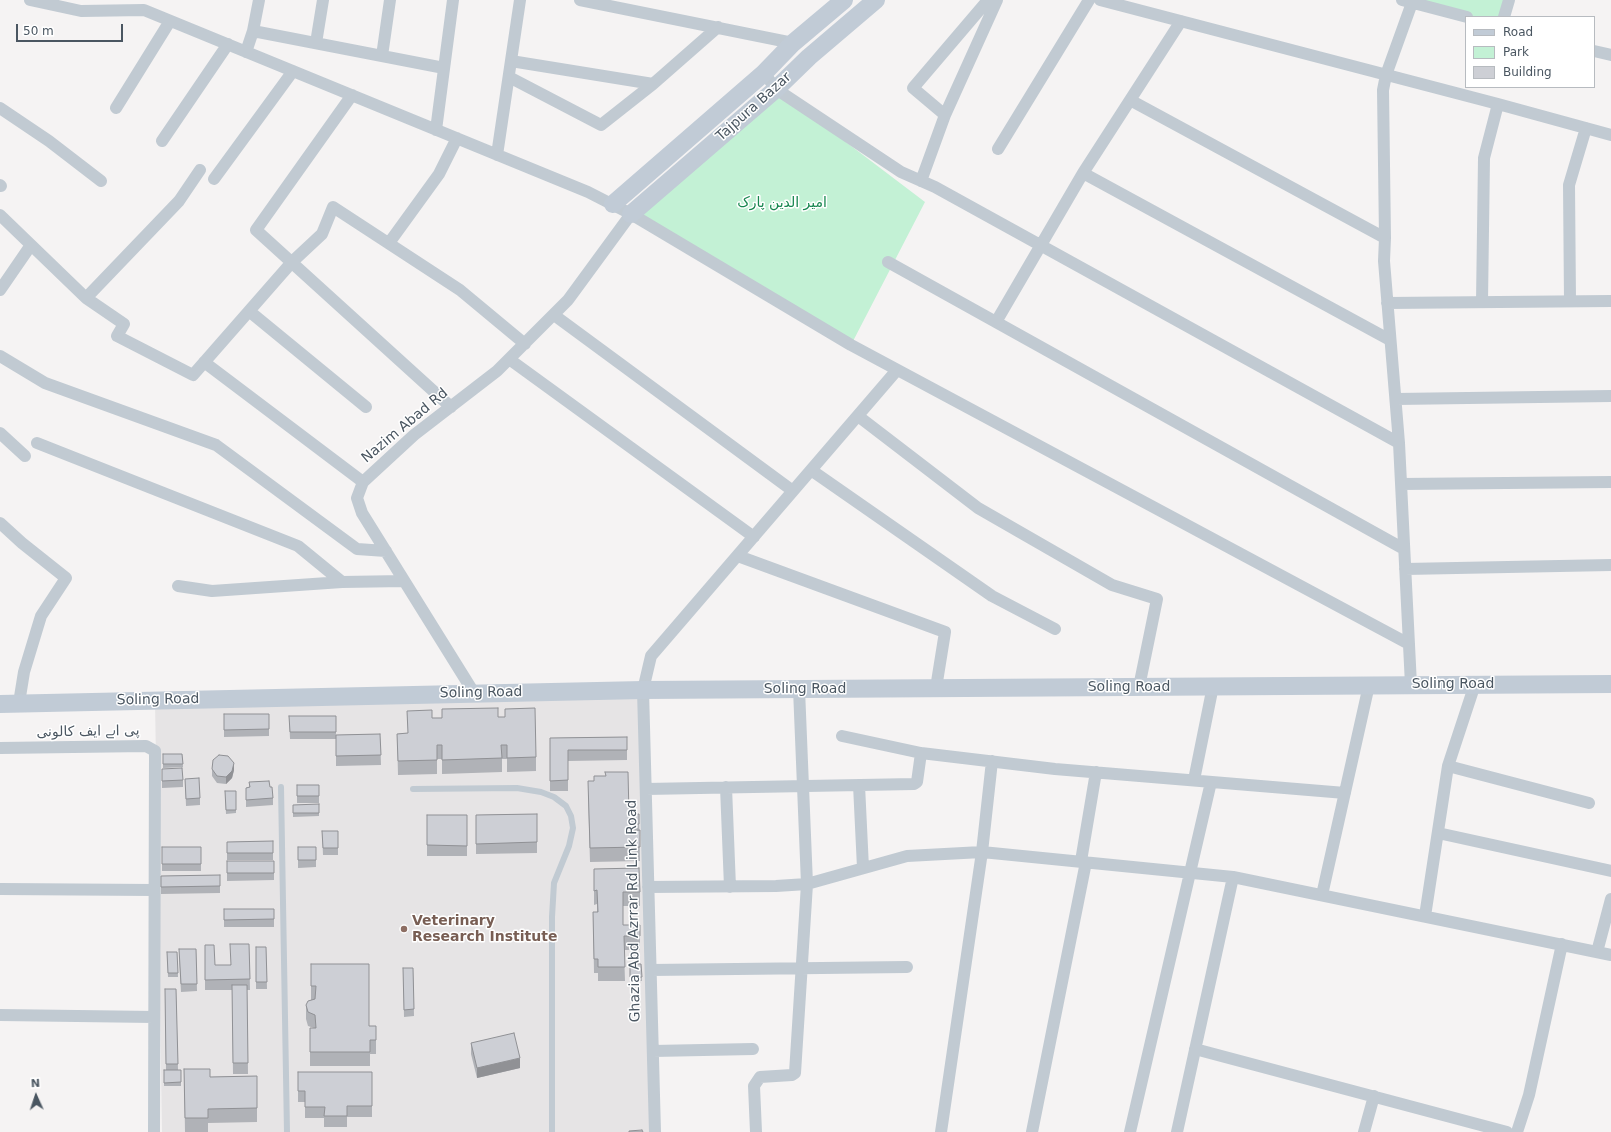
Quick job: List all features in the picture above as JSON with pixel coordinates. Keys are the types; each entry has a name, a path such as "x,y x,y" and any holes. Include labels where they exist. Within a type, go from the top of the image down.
{"street":[{"path":"30,0 81,11 104,6 144,10 588,192 631,214 851,346 1409,644"},
{"path":"246,52 253,31 259,0"},
{"path":"316,43 323,0"},
{"path":"382,56 390,0"},
{"path":"436,130 453,0"},
{"path":"497,155 520,0"},
{"path":"580,0 593,1 793,43"},
{"name":"Tajpura Bazar","path":"613,204 764,73 793,43 844,0"},
{"name":"Tajpura Bazar","path":"631,214 776,89 809,57 876,0"},
{"path":"945,115 913,88 988,0"},
{"path":"921,181 945,115 997,0"},
{"path":"998,148 1089,0"},
{"path":"1100,0 1181,20 1611,135"},
{"path":"1504,16 1509,0"},
{"path":"1411,685 1399,443 1384,261 1383,90 1386,75 1409,1 1465,16"},
{"path":"996,322 1083,173 1181,20"},
{"path":"116,108 170,21"},
{"path":"509,77 601,125 653,84 718,27"},
{"path":"253,31 444,68"},
{"path":"162,141 228,44"},
{"path":"1595,51 1611,56"},
{"path":"511,61 653,84"},
{"path":"214,178 292,71"},
{"path":"764,73 776,89 901,172 935,187 1399,443"},
{"path":"352,95 256,230 451,407"},
{"path":"1130,100 1385,238"},
{"path":"1482,302 1484,158 1498,104"},
{"path":"0,108 48,141 101,181"},
{"path":"1570,301 1569,185 1586,128"},
{"path":"389,243 439,174 457,138"},
{"path":"86,298 178,200 200,170"},
{"path":"1083,173 1390,340"},
{"path":"0,215 86,298 124,324 117,336 192,375 292,262 322,234 333,207 460,290 525,344"},
{"name":"Nazim Abad Rd","path":"474,693 362,513 357,498 363,482 414,435 497,371 554,315 568,300 631,214"},
{"path":"0,290 31,245"},
{"path":"888,262 1404,549"},
{"path":"1387,303 1611,301"},
{"path":"249,311 366,407"},
{"path":"554,315 793,492"},
{"path":"0,356 45,382 216,445 357,549 386,550"},
{"path":"510,359 754,537"},
{"path":"204,362 363,482"},
{"name":"Ghazia Abd Azrrar Rd Link Road","path":"655,1132 643,690 651,656 897,370"},
{"path":"1396,399 1611,396"},
{"path":"858,416 978,508 1112,585 1157,599 1139,686"},
{"path":"0,434 25,456"},
{"path":"37,444 298,546 342,582"},
{"path":"811,470 992,596 1055,629"},
{"path":"1401,484 1611,482"},
{"path":"0,523 22,544 66,578 41,616 24,672 19,703"},
{"path":"738,556 945,632 936,688"},
{"path":"1406,569 1611,565"},
{"path":"178,586 212,591 342,582 404,581"},
{"path":"1425,916 1448,766 1475,684"},
{"name":"Soling Road","path":"0,704 643,690 1611,684"},
{"path":"1322,895 1370,685"},
{"path":"1194,780 1213,686"},
{"path":"756,1132 754,1086 760,1077 792,1075 795,1073 807,884 799,689"},
{"path":"842,736 921,753 1096,772 1345,793"},
{"name":"پی اے ایف کالونی","path":"0,748 146,746 155,751 154,1132"},
{"path":"646,789 914,784 916,782 921,753"},
{"path":"941,1132 982,852 992,761"},
{"path":"1448,766 1589,803"},
{"path":"1032,1132 1083,862 1096,772"},
{"path":"1130,1132 1211,782"},
{"path":"859,786 863,868"},
{"path":"726,788 730,887"},
{"path":"1438,833 1611,871"},
{"path":"648,887 730,887 807,884 907,856 982,852 1233,877 1611,955"},
{"path":"1177,1132 1233,877"},
{"path":"0,889 154,890"},
{"path":"1597,952 1611,899"},
{"path":"1517,1132 1529,1095 1562,944"},
{"path":"651,970 907,968"},
{"path":"0,1015 154,1017"},
{"path":"1195,1048 1507,1132"},
{"path":"653,1051 753,1049"},
{"path":"1364,1132 1374,1096"}],"lane":[{"path":"281,787 287,1132"},
{"path":"413,789 517,788 535,791 554,797 566,806 571,816 573,828 569,846 554,883 552,925 552,1132"}],"shaded area":[{"name":"Veterinary Research Institute","path":"643,690 655,1132 162,1132 155,700"}],"green space":[{"path":"1413,0 1509,0 1504,16 1465,16"},
{"name":"امیر الدین پارک","path":"776,89 925,202 851,345 631,214"}],"building":[{"path":"498,708 498,717 505,717 505,709 535,708 536,757 507,758 507,745 501,745 502,758 442,760 442,745 437,745 437,760 398,761 397,734 408,733 407,711 432,710 432,718 442,718 442,709"},
{"path":"224,714 269,714 269,729 224,730"},
{"path":"289,716 336,716 336,732 290,732"},
{"path":"380,734 381,755 336,756 336,735"},
{"path":"627,737 627,750 568,750 568,780 550,781 550,738"},
{"path":"163,754 182,754 183,764 163,764"},
{"path":"219,755 228,756 234,763 232,771 226,777 217,776 212,769 213,760"},
{"path":"182,768 183,780 162,781 162,769"},
{"path":"605,772 628,772 629,815 639,814 639,824 631,824 631,831 640,830 640,847 590,848 588,781 594,781 594,776 606,776"},
{"path":"199,778 200,798 186,799 185,779"},
{"path":"269,781 270,787 272,787 273,798 246,800 246,788 250,787 249,782"},
{"path":"297,785 319,785 319,796 297,796"},
{"path":"225,791 236,791 236,810 226,810"},
{"path":"319,804 319,813 293,813 293,805"},
{"path":"537,814 537,842 476,844 476,815"},
{"path":"427,815 467,815 467,846 427,845"},
{"path":"322,831 338,831 338,848 323,848"},
{"path":"273,841 273,853 227,853 227,842"},
{"path":"162,847 201,847 201,864 162,864"},
{"path":"298,847 316,847 316,860 298,860"},
{"path":"227,861 274,861 274,873 227,873"},
{"path":"639,868 640,892 623,892 623,925 640,925 640,936 624,936 625,967 598,967 598,959 594,959 593,912 598,912 597,890 594,891 594,869"},
{"path":"220,875 220,886 161,887 161,876"},
{"path":"224,909 274,909 274,919 224,920"},
{"path":"230,944 249,944 250,979 205,980 205,945 214,945 215,965 231,965"},
{"path":"256,947 266,947 267,982 256,982"},
{"path":"179,949 196,949 197,984 181,984"},
{"path":"167,952 177,952 178,973 168,973"},
{"path":"311,964 369,964 369,1026 376,1026 376,1040 370,1040 370,1052 310,1052 310,1028 316,1028 315,1015 308,1012 306,1005 308,1001 315,999 316,986 311,986"},
{"path":"630,964 641,964 642,977 630,977"},
{"path":"403,968 413,968 414,1009 404,1010"},
{"path":"232,985 247,985 248,1063 233,1063"},
{"path":"165,989 176,989 178,1064 166,1064"},
{"path":"514,1033 520,1058 477,1068 471,1043"},
{"path":"184,1069 210,1069 210,1077 257,1076 257,1108 208,1109 208,1118 185,1118"},
{"path":"164,1070 181,1070 181,1082 164,1083"},
{"path":"298,1072 372,1072 372,1106 347,1106 347,1116 324,1116 325,1107 305,1107 305,1091 298,1091"},
{"path":"642,1130 643,1132 629,1132 629,1131"}],"place":[{"name":"Veterinary Research Institute","path":"404,929"}]}
